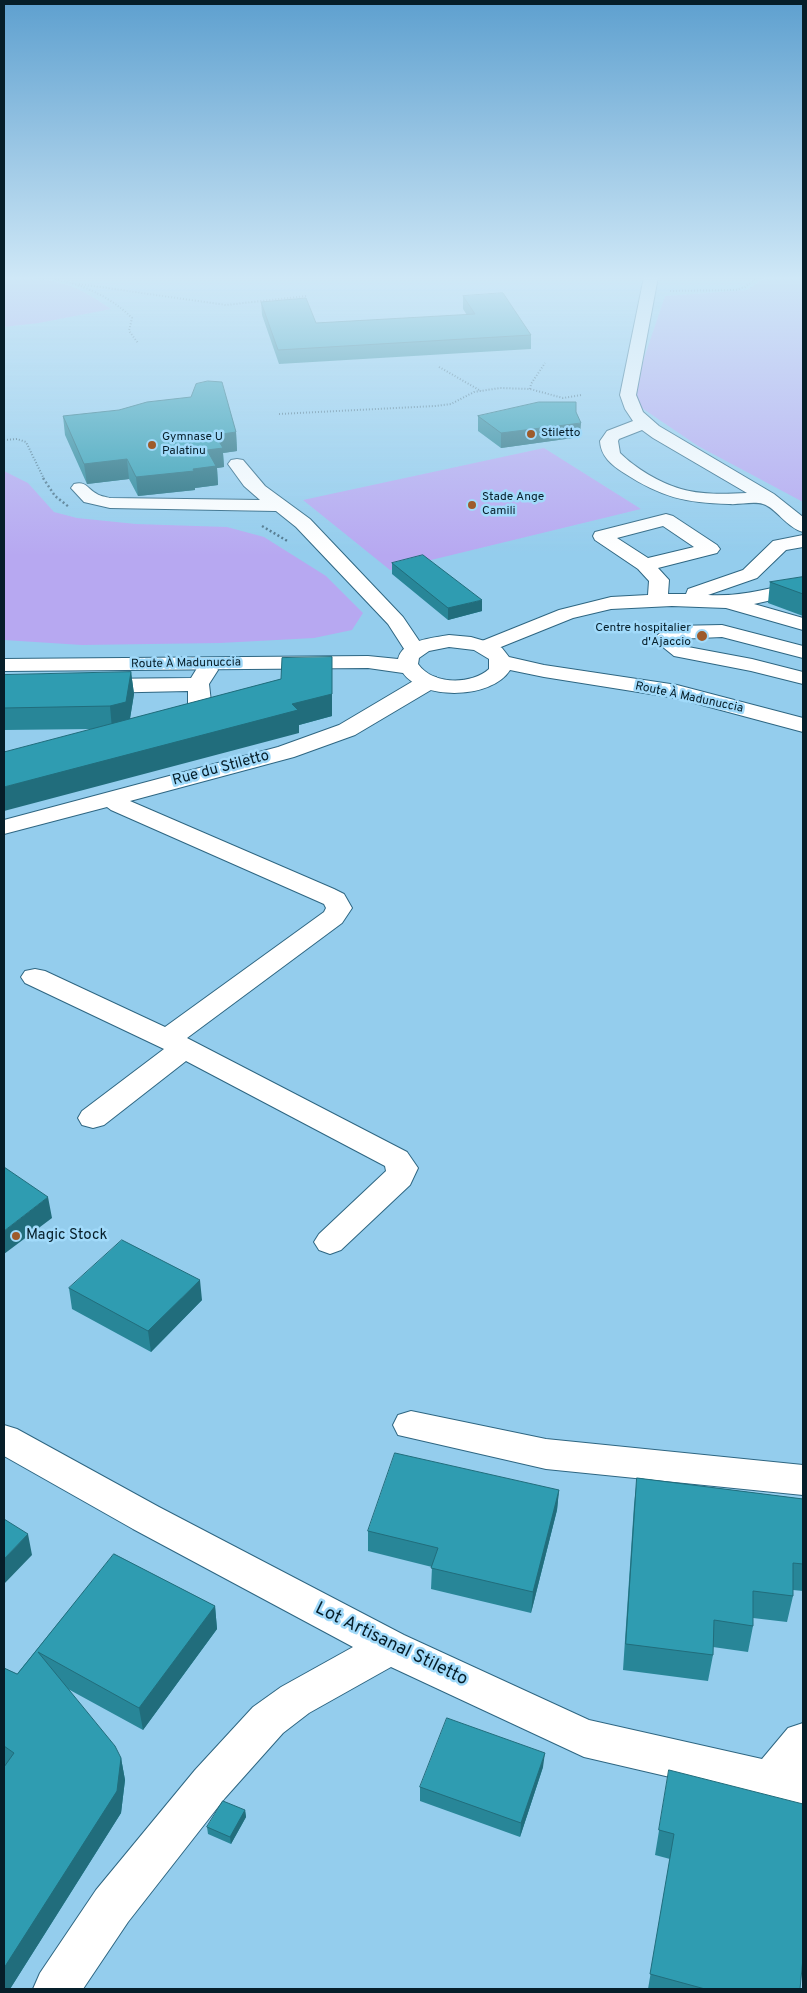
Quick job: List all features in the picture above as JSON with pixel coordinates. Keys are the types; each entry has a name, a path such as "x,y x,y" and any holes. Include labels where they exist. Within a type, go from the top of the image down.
{"street":[{"path":"633,370 628,395 634,412 644,424 768,498 803,526"},
{"path":"644,424 613,435 609,441 610,451 615,459 634,471 666,489 683,494 741,499 768,498"},
{"path":"237,464 253,488 282,506 303,523 396,621 436,642 461,642 492,650 499,667"},
{"path":"80,488 90,498 110,503 282,506"},
{"path":"665,600 667,588 765,561 780,545 803,541"},
{"path":"645,565 659,580 665,600"},
{"path":"484,647 566,614 611,603 665,600 726,602 764,597 803,587"},
{"path":"726,602 803,624"},
{"path":"396,621 418,678 428,682"},
{"path":"803,652 722,631 673,632 663,638 681,652 752,665 803,678"},
{"path":"410,657 436,642"},
{"name":"Route À Madunuccia","path":"4,666 368,662 410,657"},
{"path":"153,727 189,718 199,712 198,684 212,663"},
{"name":"Route À Madunuccia","path":"428,682 458,686 480,682 499,667 544,671 677,692 803,725"},
{"name":"Rue du Stiletto","path":"4,827 286,752 347,730 428,682"},
{"path":"70,686 198,684"},
{"path":"93,1118 175,1044 333,917 339,908 335,899 325,894 119,806 112,798"},
{"path":"35,977 175,1044 396,1159 403,1168 399,1177 330,1242"},
{"path":"411,1425 546,1454 803,1480"},
{"name":"Lot Artisanal Stiletto","path":"4,1439 146,1518 390,1647 584,1738 787,1784"},
{"path":"56,1989 112,1906 210,1784 268,1720 295,1700 390,1647"},
{"path":"787,1784 803,1742"}],"path":[{"path":"443,370 482,391"},
{"path":"530,389 531,384 540,370"},
{"path":"279,414 435,406 451,404 466,395 500,388 530,389 563,398 581,395"}],"shaded area":[{"path":"640,370 803,370 803,502 698,446 630,400"},
{"name":"Stade Ange Camili","path":"544,448 641,509 390,570 303,500"},
{"path":"4,471 28,483 54,512 77,518 136,524 227,527 264,537 326,576 363,613 352,630 314,638 220,643 82,645 4,640"}],"building":[{"name":"Gymnase U Palatinu","path":"208,381 222,382 236,432 215,435 223,448 207,450 216,466 193,469 194,471 136,477 127,459 84,464 63,416 119,410 147,402 191,397 196,384"},
{"path":"539,402 576,402 576,412 581,423 501,433 478,416"},
{"path":"423,555 482,600 448,608 392,563"},
{"path":"803,577 803,594 770,582"},
{"path":"332,657 332,694 292,704 298,710 4,787 4,752 281,679 282,658"},
{"path":"131,672 126,702 110,706 4,708 4,675"},
{"path":"4,1167 48,1197 4,1231"},
{"path":"122,1240 200,1280 148,1331 69,1288"},
{"path":"395,1453 559,1490 533,1592 431,1568 438,1548 368,1531"},
{"path":"637,1478 803,1499 803,1564 793,1563 793,1596 753,1591 753,1626 714,1620 713,1655 626,1644"},
{"path":"4,1519 28,1534 4,1559"},
{"path":"114,1554 215,1606 139,1708 38,1652 115,1746 121,1758 117,1791 4,1968 4,1767 14,1753 4,1746 4,1668 17,1674"},
{"path":"447,1718 545,1753 521,1823 420,1787"},
{"path":"669,1770 803,1804 803,1958 800,1989 705,1989 650,1974 674,1834 659,1830"},
{"path":"223,1801 245,1810 230,1837 207,1827"}],"place":[{"name":"Stiletto","path":"531,434"},
{"name":"Gymnase U Palatinu","path":"152,445"},
{"name":"Stade Ange Camili","path":"472,505"},
{"name":"Centre hospitalier d'Ajaccio","path":"702,636"},
{"name":"Magic Stock","path":"16,1236"}]}
